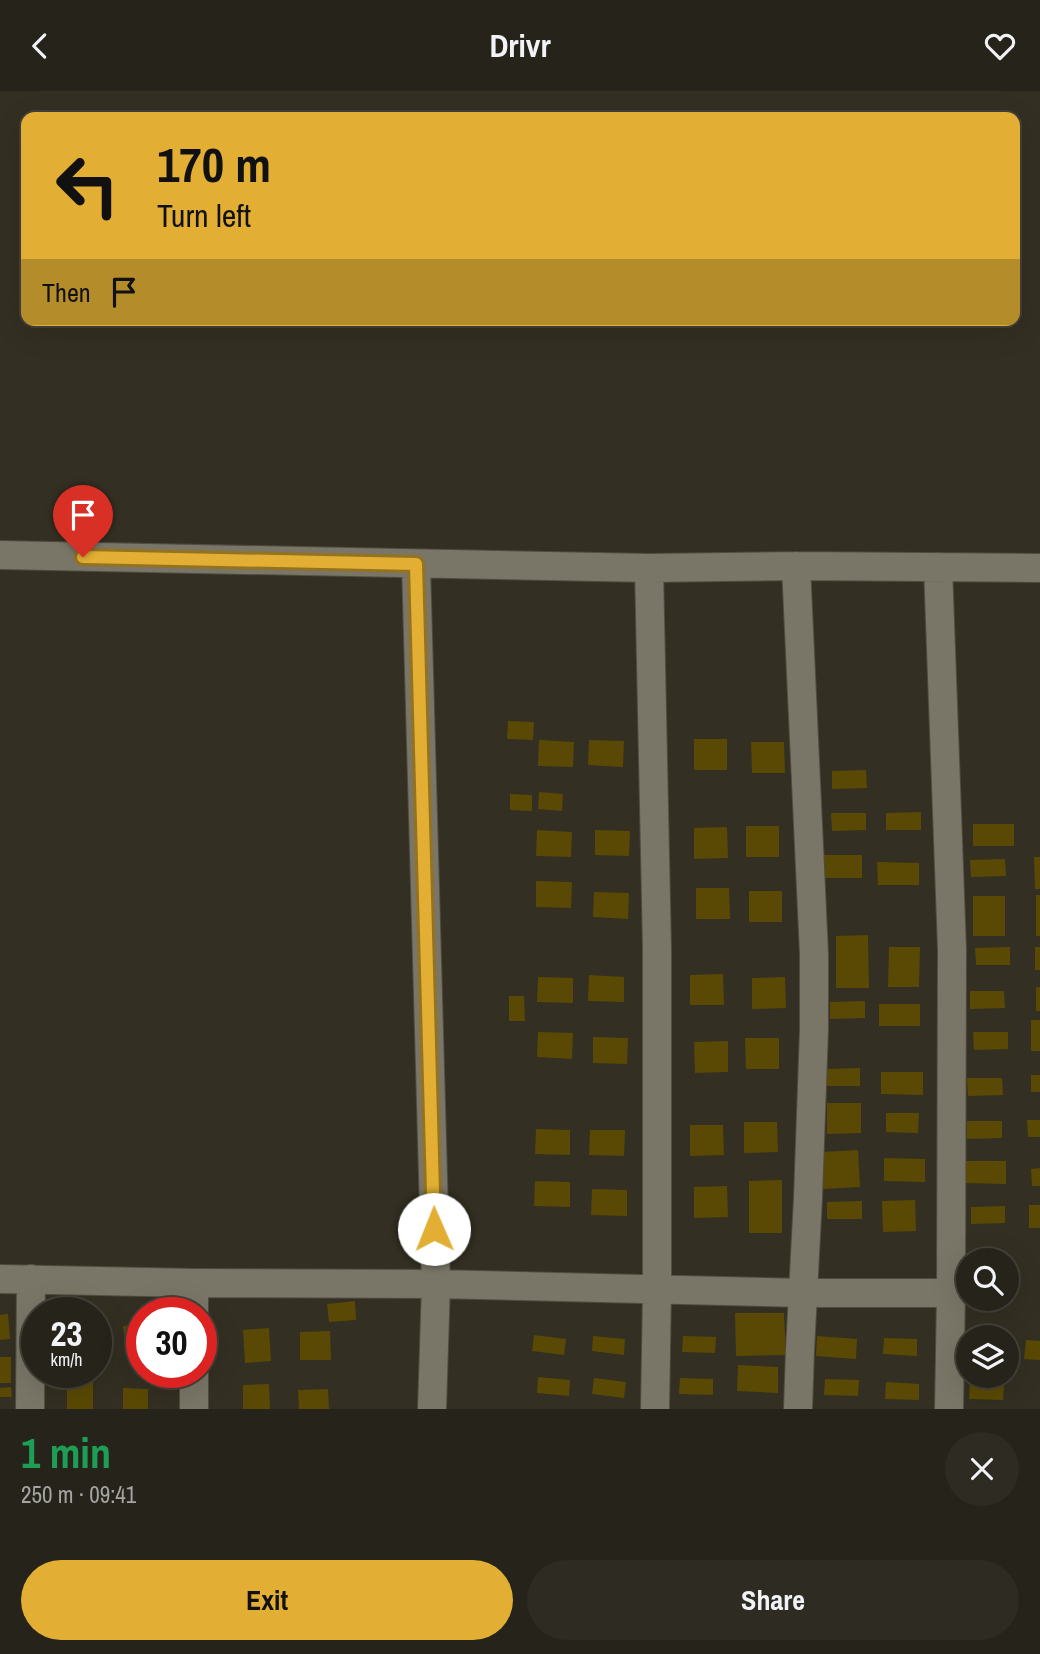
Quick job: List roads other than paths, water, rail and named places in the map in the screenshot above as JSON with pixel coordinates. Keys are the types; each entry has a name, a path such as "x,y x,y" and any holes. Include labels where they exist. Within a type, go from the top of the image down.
{"street":[{"path":"0,555 649,568 796,566 1040,569"},
{"path":"416,564 436,1285 432,1409"},
{"path":"796,566 814,954 814,1029 798,1409"},
{"path":"649,568 657,950 657,1291 654,1409"},
{"path":"938,568 952,949 949,1409"},
{"path":"0,1279 657,1291 951,1293"},
{"path":"30,1409 31,1279"},
{"path":"194,1283 194,1297"},
{"path":"194,1388 194,1409"}]}
